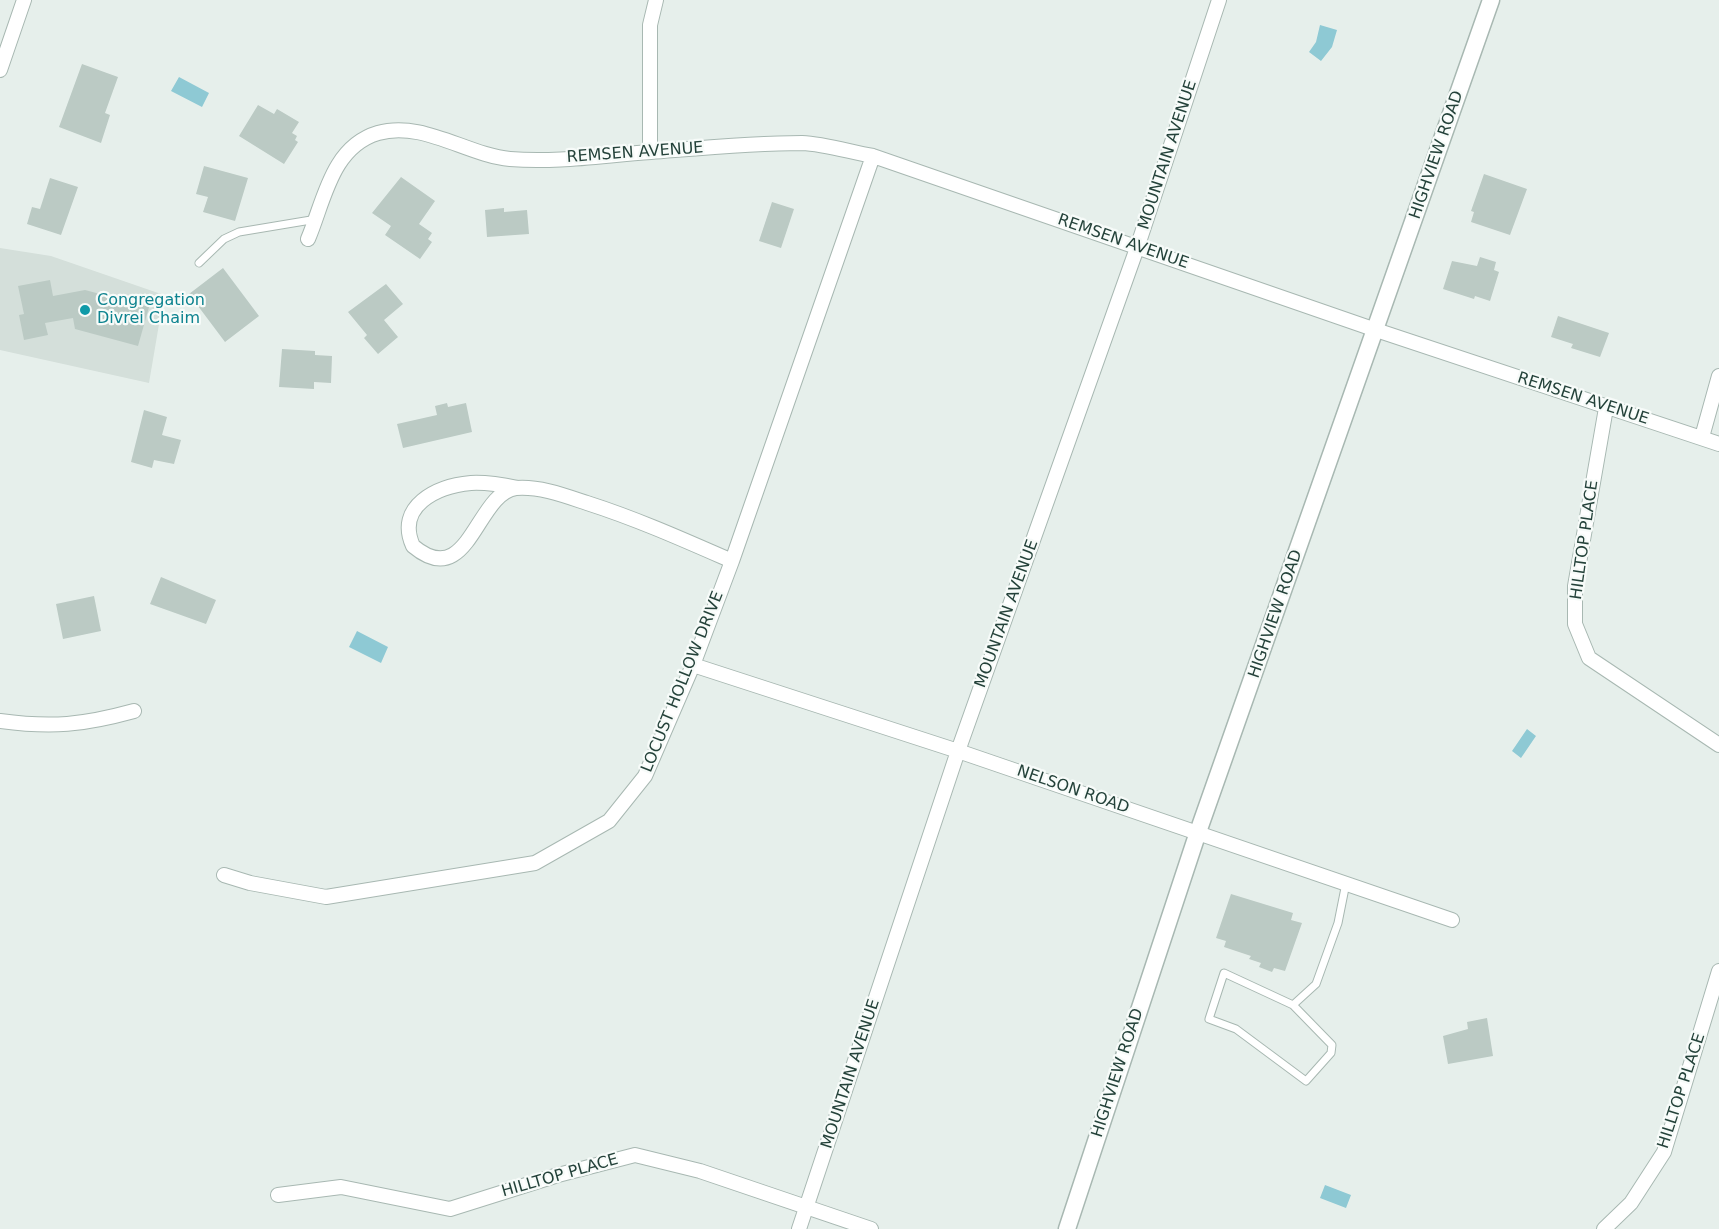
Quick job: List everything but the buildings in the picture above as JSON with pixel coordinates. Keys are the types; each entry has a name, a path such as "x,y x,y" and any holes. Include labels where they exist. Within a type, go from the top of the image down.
{"street":[{"path":"0,69 24,0"},
{"path":"650,152 650,25 656,0"},
{"name":"MOUNTAIN AVENUE","path":"799,1229 958,751 1137,248 1219,0"},
{"name":"HIGHVIEW ROAD","path":"1066,1229 1198,832 1491,0"},
{"name":"REMSEN AVENUE","path":"308,240 334,171 347,153 378,133 404,131 509,159 573,158 803,143 873,156 1376,330 1719,444"},
{"name":"LOCUST HOLLOW DRIVE","path":"225,875 250,883 326,897 536,862 609,821 645,776 693,664 732,561 873,156"},
{"path":"1702,437 1719,376"},
{"name":"HILLTOP PLACE","path":"1606,408 1575,586 1575,624 1589,658 1719,745"},
{"path":"518,488 506,491 499,497 471,537 454,554 431,556 413,546 407,528 409,519 423,500 441,491 472,483 555,492 637,519 732,561"},
{"name":"NELSON ROAD","path":"693,664 958,751 1452,920"},
{"path":"0,721 44,727 90,723 134,711"},
{"name":"HILLTOP PLACE","path":"1604,1229 1631,1203 1664,1152 1719,971"},
{"name":"HILLTOP PLACE","path":"278,1195 341,1187 450,1209 558,1174 635,1155 700,1171 806,1209 871,1229"}],"lane":[{"path":"199,263 224,239 239,232 317,219"},
{"path":"1293,1005 1316,984 1338,923 1346,883"},
{"path":"1224,973 1293,1005 1332,1045 1331,1053 1306,1081 1236,1029 1209,1019 1224,973"}],"shaded area":[{"path":"0,248 51,256 164,295 149,383 0,350"}],"water":[{"path":"1320,25 1337,30 1332,47 1321,61 1309,52 1316,42"},
{"path":"179,77 209,93 202,107 171,91"},
{"path":"357,631 388,647 381,663 349,647"},
{"path":"1527,729 1536,736 1521,758 1512,751"},
{"path":"1325,1185 1351,1195 1346,1208 1320,1198"}],"place":[{"name":"Congregation Divrei Chaim","path":"85,310"}]}
